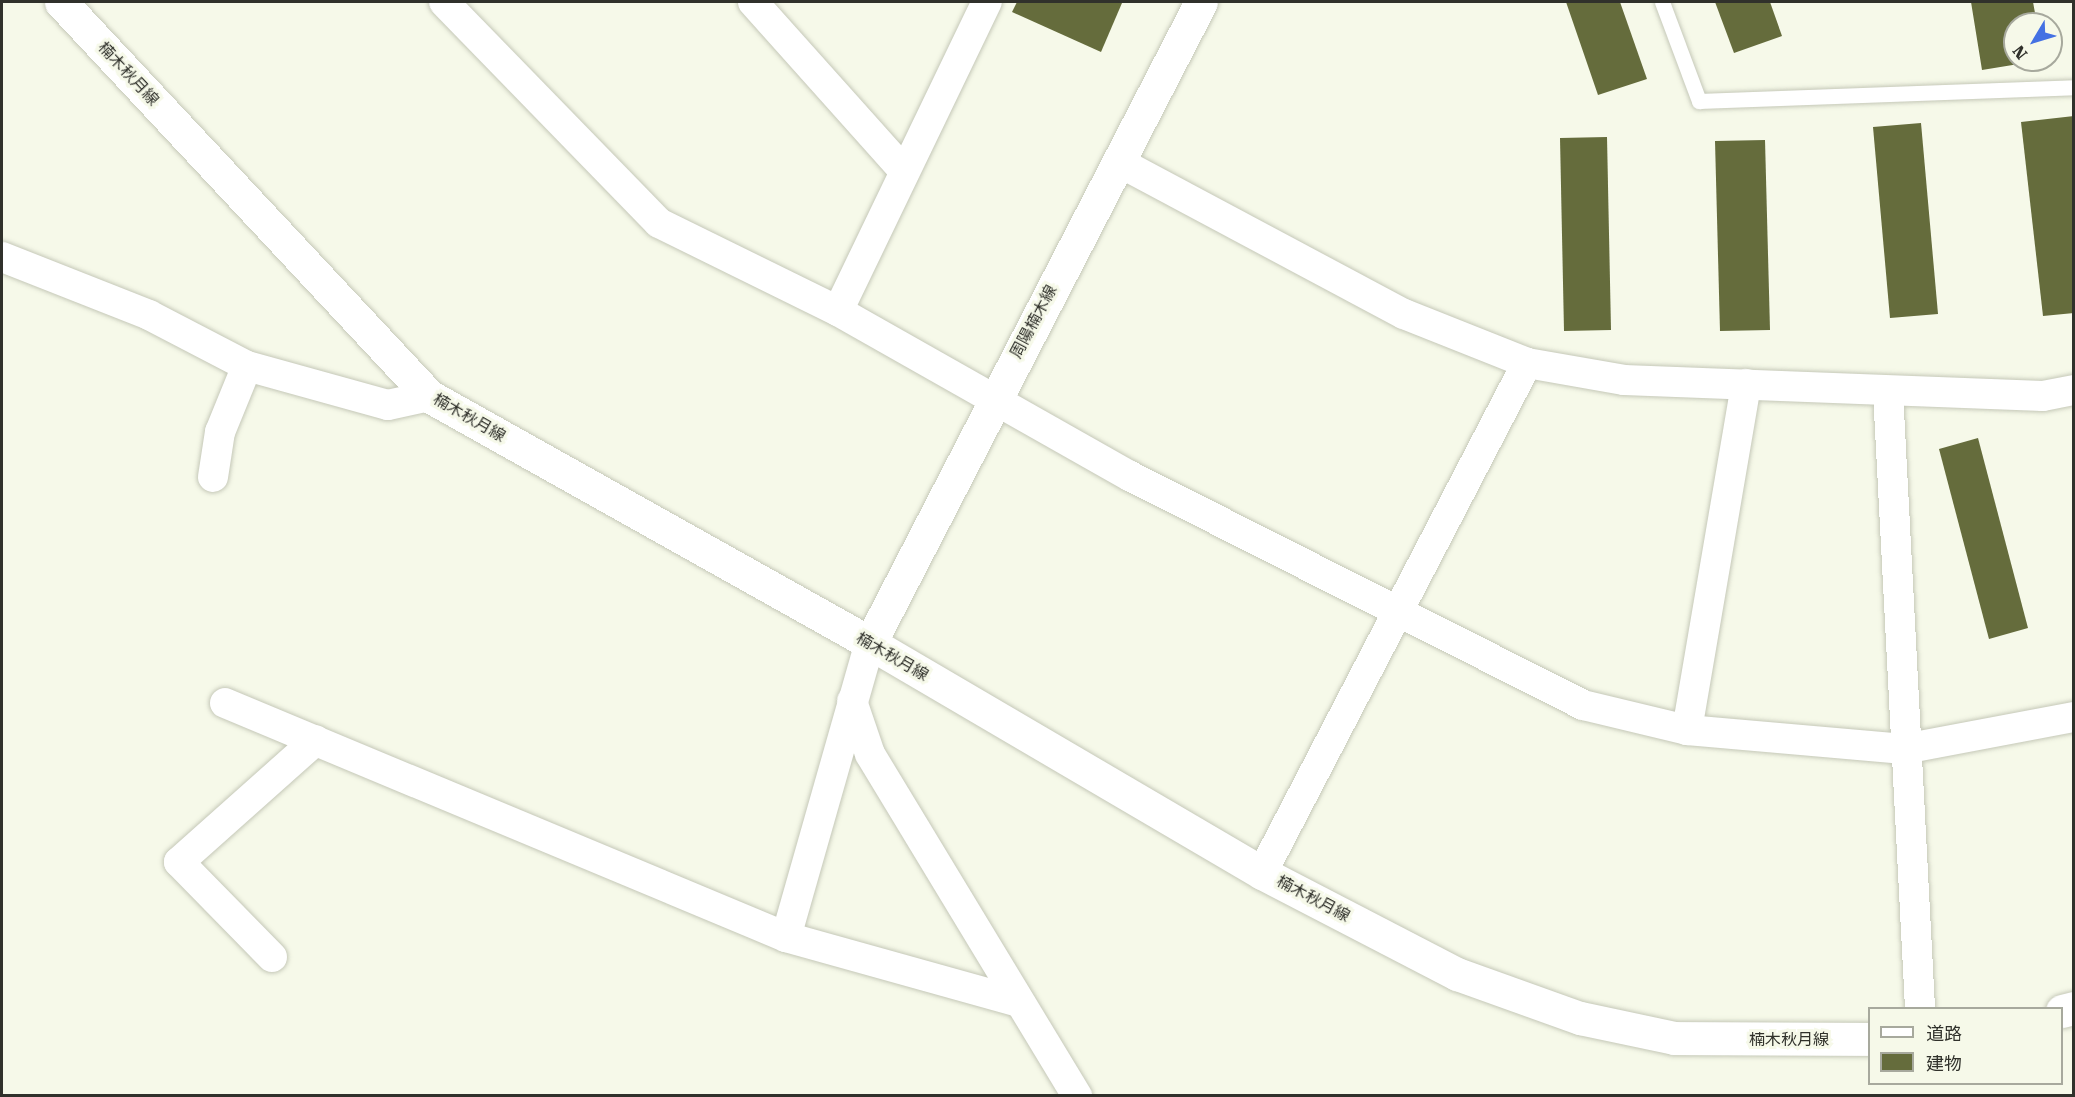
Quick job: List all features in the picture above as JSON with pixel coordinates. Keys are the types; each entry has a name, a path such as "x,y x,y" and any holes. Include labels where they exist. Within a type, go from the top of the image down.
{"street":[{"name":"楠木秋月線","path":"61,2 429,396 870,643 1262,873 1457,974 1580,1018 1674,1038 1868,1039"},
{"path":"444,2 660,223 838,311 995,396 1130,476 1399,609 1493,663 1583,705 1687,730 1904,749 2073,717"},
{"path":"753,2 904,171"},
{"path":"838,311 987,2"},
{"name":"周陽楠木線","path":"870,643 995,396 1204,3"},
{"path":"1119,162 1404,314 1527,363 1624,380 2043,396 2073,390"},
{"path":"2,257 149,315 247,366 388,405 429,396"},
{"path":"1262,873 1527,363"},
{"path":"213,477 220,432 247,366"},
{"path":"1687,730 1746,384"},
{"path":"1888,391 1904,749 1920,1007"},
{"path":"786,937 870,643"},
{"path":"852,701 870,754 1016,1001 1077,1095"},
{"path":"225,703 786,937 1016,1001"},
{"path":"272,957 179,862 316,740"}],"lane":[{"path":"1662,2 1699,101 2073,87"}],"building":[{"path":"1017,2 1122,3 1101,52 1012,12"},
{"path":"1566,2 1620,2 1647,79 1598,95"},
{"path":"1715,2 1770,2 1782,36 1734,53"},
{"path":"1971,2 2033,2 2035,12 2003,12 2003,67 1982,70"},
{"path":"2074,116 2074,313 2043,316 2021,122"},
{"path":"1921,123 1938,314 1890,318 1873,127"},
{"path":"1607,137 1611,330 1564,331 1560,138"},
{"path":"1765,140 1770,330 1720,331 1715,141"},
{"path":"1978,438 2028,628 1989,639 1939,449"}]}
